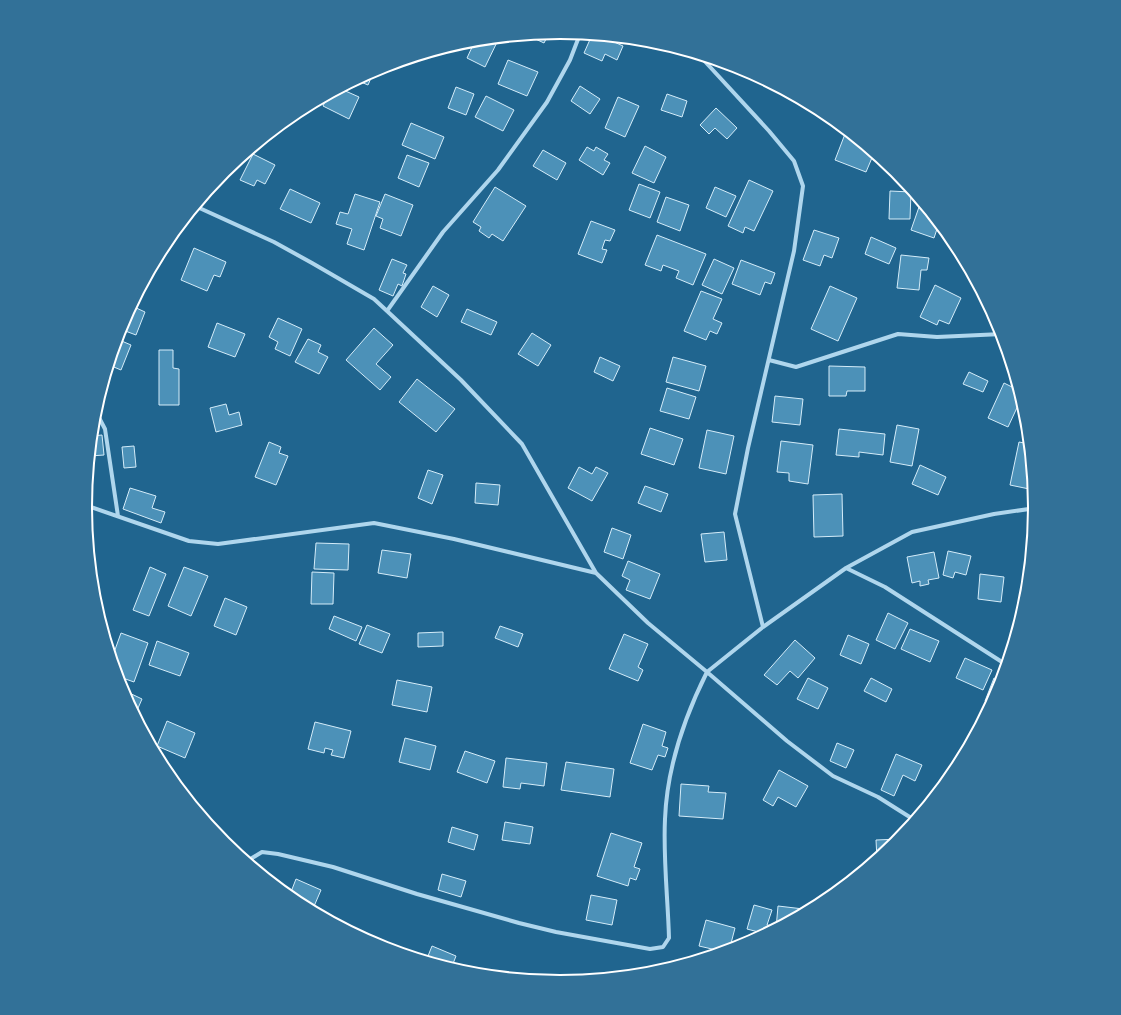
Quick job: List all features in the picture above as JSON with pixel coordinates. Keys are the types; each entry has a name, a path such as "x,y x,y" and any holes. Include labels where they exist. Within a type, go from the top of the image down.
{"street":[{"path":"387,311 443,232 498,170 546,102 570,60 578,40"},
{"path":"706,62 764,125 794,161 803,186 794,251 748,448 735,514 763,627"},
{"path":"200,208 274,242 374,299 461,380 522,444 596,573 648,623 787,742 833,776 878,798 912,817"},
{"path":"769,360 796,367 898,334 937,337 995,334"},
{"path":"100,420 105,429 118,516"},
{"path":"92,507 189,542 218,544 374,523 454,538 596,573"},
{"path":"251,859 262,852 278,854 333,867 416,894 556,932 650,949 663,947 669,938 665,819 672,770 680,736 691,704 707,672 763,627 846,568 912,532 994,514 1029,509"},
{"path":"846,568 885,587 995,658 1003,661"}],"building":[{"path":"546,39 544,43 537,40"},
{"path":"590,40 615,42 623,46 617,60 605,54 602,61 584,53"},
{"path":"496,43 485,67 467,58 472,48"},
{"path":"508,60 538,72 527,96 498,84"},
{"path":"370,80 368,85 363,83"},
{"path":"580,86 600,99 590,114 571,101"},
{"path":"456,87 474,94 466,115 448,108"},
{"path":"346,91 359,97 349,119 323,106 324,103"},
{"path":"667,94 687,101 682,117 661,110"},
{"path":"486,96 514,110 503,131 475,117"},
{"path":"618,97 639,106 625,137 605,128"},
{"path":"716,108 737,128 727,139 715,128 709,134 700,125"},
{"path":"411,123 444,137 435,159 402,145"},
{"path":"845,135 872,158 866,172 835,160"},
{"path":"645,146 666,157 654,183 632,173"},
{"path":"587,147 594,151 596,147 608,154 604,160 610,163 603,175 579,160"},
{"path":"543,150 566,163 557,180 533,166"},
{"path":"253,154 275,165 265,184 257,180 254,186 240,180"},
{"path":"407,155 429,163 419,187 398,178"},
{"path":"749,180 773,191 754,231 745,227 743,233 728,226"},
{"path":"639,184 660,192 650,218 629,210"},
{"path":"495,187 526,206 503,241 492,234 489,238 479,231 481,227 473,222"},
{"path":"715,187 736,196 726,217 706,208"},
{"path":"290,189 320,203 311,223 280,209"},
{"path":"890,191 906,192 911,197 910,219 889,219"},
{"path":"355,194 380,202 364,250 347,244 352,229 336,224 340,212 348,214"},
{"path":"385,194 413,205 401,236 380,228 383,219 376,216"},
{"path":"666,197 689,205 680,231 657,222"},
{"path":"919,207 937,229 934,238 911,230"},
{"path":"591,221 615,230 610,241 605,240 602,249 607,250 602,263 578,254"},
{"path":"814,230 839,238 832,258 824,255 820,266 803,260"},
{"path":"657,235 706,254 693,285 676,278 679,271 663,265 661,271 645,265"},
{"path":"871,237 896,248 889,264 865,254"},
{"path":"194,248 226,262 220,277 214,275 207,291 181,280"},
{"path":"901,255 929,258 927,270 921,270 919,290 897,288"},
{"path":"392,259 407,265 403,273 406,274 402,286 398,284 393,296 379,290"},
{"path":"714,259 734,268 722,294 702,285"},
{"path":"741,260 775,273 771,284 765,282 760,295 732,284"},
{"path":"935,285 961,298 949,324 939,320 937,325 920,317"},
{"path":"433,286 449,295 437,317 421,307"},
{"path":"830,286 857,298 838,341 811,329"},
{"path":"701,291 722,299 713,319 722,323 717,334 710,331 706,340 684,331"},
{"path":"137,308 145,312 136,335 127,332"},
{"path":"467,309 497,322 491,335 461,322"},
{"path":"278,318 302,329 290,356 275,349 278,342 269,337"},
{"path":"217,323 245,334 235,357 208,347"},
{"path":"374,328 393,345 376,364 391,377 380,390 346,360"},
{"path":"532,333 551,345 538,366 518,354"},
{"path":"308,339 321,345 318,352 328,357 319,374 295,362"},
{"path":"123,342 131,345 121,370 114,367"},
{"path":"159,350 173,350 173,368 179,369 179,405 159,405"},
{"path":"600,357 620,366 613,381 594,372"},
{"path":"673,357 706,366 699,391 666,382"},
{"path":"829,366 865,367 865,391 847,391 846,396 829,396"},
{"path":"969,372 988,381 983,392 963,384"},
{"path":"417,379 455,409 436,432 399,402"},
{"path":"1004,383 1013,388 1018,406 1008,427 988,418"},
{"path":"667,388 696,397 689,419 660,411"},
{"path":"775,396 803,399 800,425 772,422"},
{"path":"226,404 229,415 239,412 242,425 216,432 210,408"},
{"path":"897,425 919,429 912,466 890,462"},
{"path":"650,428 683,439 674,465 641,454"},
{"path":"839,429 885,434 883,455 859,452 859,457 836,455"},
{"path":"707,430 734,436 726,474 699,468"},
{"path":"98,435 102,435 104,455 95,456"},
{"path":"781,441 813,445 808,484 789,481 789,473 777,472"},
{"path":"269,442 281,447 279,453 288,456 276,485 255,477"},
{"path":"1019,442 1024,443 1028,489 1010,485"},
{"path":"134,446 136,467 124,468 122,447"},
{"path":"920,465 946,477 938,495 912,484"},
{"path":"579,467 592,474 596,467 608,473 592,501 568,488"},
{"path":"428,470 443,475 432,504 418,498"},
{"path":"476,483 500,485 498,505 475,503"},
{"path":"645,486 668,494 661,512 638,503"},
{"path":"130,488 156,496 152,508 165,512 161,523 123,509"},
{"path":"842,494 843,536 814,537 813,495"},
{"path":"612,528 631,535 623,559 604,552"},
{"path":"724,532 727,560 705,562 701,534"},
{"path":"316,543 349,544 348,570 314,569"},
{"path":"382,550 411,554 407,578 378,573"},
{"path":"948,551 971,556 966,575 955,572 953,578 943,575"},
{"path":"934,552 939,578 928,580 929,584 920,586 920,581 912,583 907,557"},
{"path":"628,561 660,574 650,599 626,590 630,580 622,576"},
{"path":"150,567 166,574 149,616 133,610"},
{"path":"184,567 208,576 191,616 168,606"},
{"path":"312,572 334,573 333,604 311,604"},
{"path":"980,574 1004,577 1001,602 978,599"},
{"path":"225,598 247,607 236,635 214,626"},
{"path":"888,613 908,623 895,649 876,640"},
{"path":"334,616 362,627 356,641 329,629"},
{"path":"367,625 390,634 382,653 359,644"},
{"path":"500,626 523,634 518,647 495,638"},
{"path":"910,629 939,641 930,662 901,649"},
{"path":"443,632 443,646 418,647 418,633"},
{"path":"121,633 148,643 134,682 125,679 115,651"},
{"path":"624,634 648,644 638,667 643,670 638,681 609,669"},
{"path":"848,635 869,644 861,664 840,655"},
{"path":"795,640 815,658 798,678 790,671 777,685 764,675"},
{"path":"157,641 189,653 180,676 149,665"},
{"path":"965,658 992,670 983,690 956,678"},
{"path":"808,678 828,688 818,709 797,699"},
{"path":"871,678 892,689 886,702 864,691"},
{"path":"994,678 996,679 987,702 985,701"},
{"path":"397,680 432,687 427,712 392,705"},
{"path":"131,694 142,699 138,709"},
{"path":"167,721 195,733 185,758 157,746"},
{"path":"315,722 351,731 344,758 331,755 333,750 325,748 324,753 308,749"},
{"path":"643,724 666,732 662,746 668,748 665,757 658,755 652,770 630,763"},
{"path":"405,738 436,746 430,770 399,762"},
{"path":"837,743 854,750 846,768 830,761"},
{"path":"465,751 495,761 487,783 457,772"},
{"path":"896,754 922,765 915,781 903,775 894,796 881,790"},
{"path":"506,758 547,763 544,786 521,783 520,789 503,787"},
{"path":"566,762 614,769 610,797 561,790"},
{"path":"779,770 808,786 796,807 778,797 773,806 763,800"},
{"path":"681,784 709,786 708,792 726,793 723,819 679,816"},
{"path":"505,822 533,827 530,844 502,840"},
{"path":"452,827 478,835 474,850 448,842"},
{"path":"611,833 642,843 634,867 640,869 636,880 630,878 628,886 597,876"},
{"path":"892,839 877,853 876,840"},
{"path":"442,874 466,881 461,897 438,890"},
{"path":"296,879 321,890 314,906 291,891"},
{"path":"591,895 617,900 612,925 586,920"},
{"path":"754,905 772,910 767,925 772,926 759,932 747,929"},
{"path":"778,906 802,909 795,913 776,923"},
{"path":"706,920 735,928 731,943 715,950 699,946"},
{"path":"432,946 456,956 453,963 428,957"}]}
